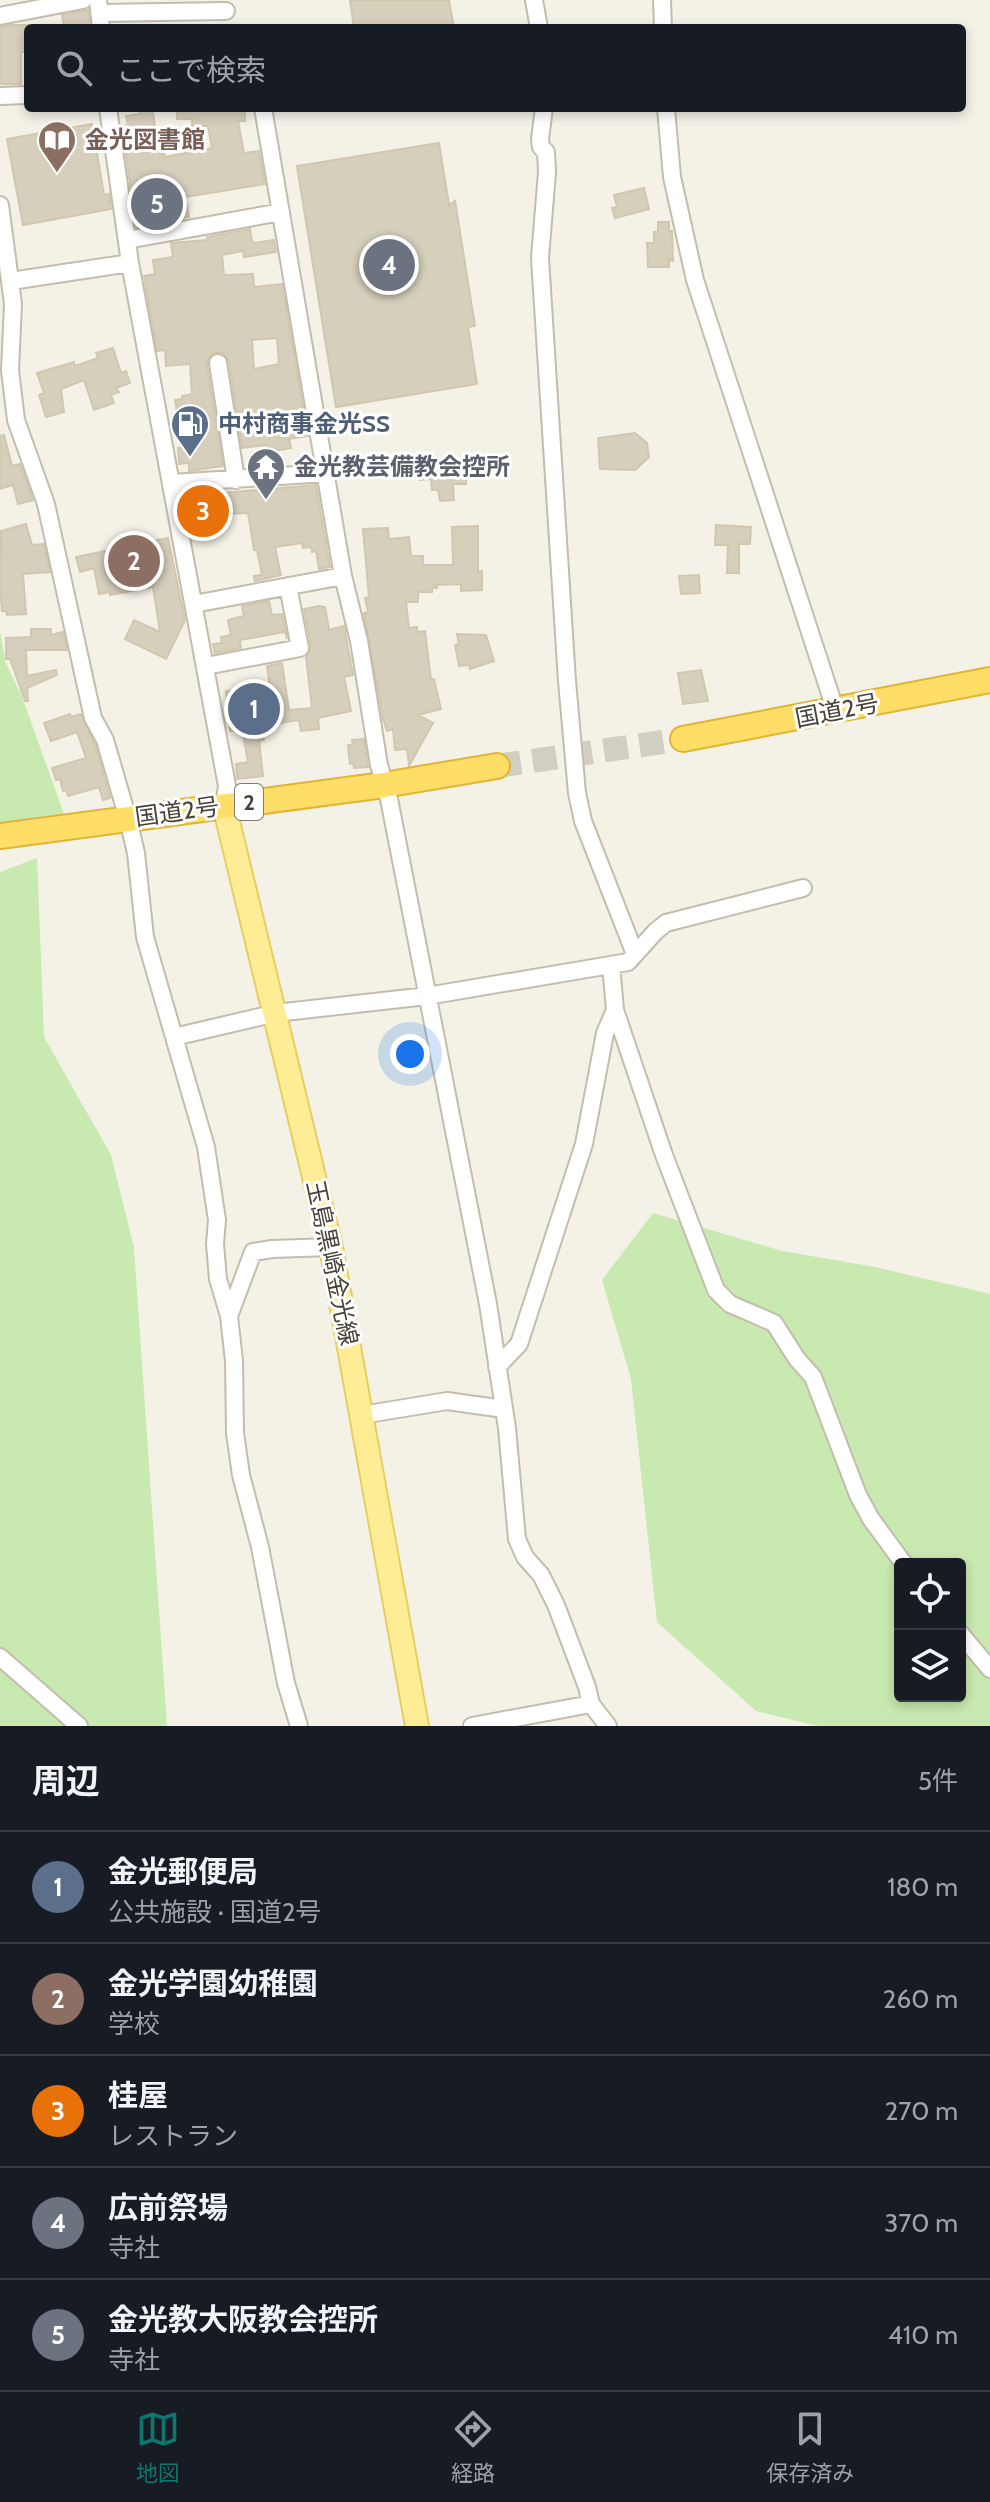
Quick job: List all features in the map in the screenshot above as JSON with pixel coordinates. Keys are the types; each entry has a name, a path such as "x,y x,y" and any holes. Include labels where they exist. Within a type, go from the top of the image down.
{"highway":[{"name":"国道2号","path":"683,739 990,680"},
{"name":"国道2号","path":"0,836 384,785 497,766"}],"main road":[{"name":"玉島黒崎金光線","path":"224,805 331,1247 417,1726"}],"street":[{"path":"0,16 83,0"},
{"path":"534,0 538,24"},
{"path":"662,0 663,24"},
{"path":"100,14 226,13"},
{"path":"0,96 24,95"},
{"path":"109,112 130,263 227,786 224,805"},
{"path":"264,112 343,576 359,641 384,785 488,1304 504,1409 517,1539 556,1605 591,1704 608,1726"},
{"path":"543,112 540,139 541,147 546,152 547,172 540,258 577,793 583,821 635,954"},
{"path":"666,112 672,177 695,280 836,712"},
{"path":"0,205 13,304 10,370 16,420 46,504 93,718 105,740 128,819 145,937 206,1147 217,1220 215,1244 218,1279 229,1316 234,1361 235,1433 241,1475 260,1547 286,1683 299,1726"},
{"path":"127,240 281,212"},
{"path":"11,281 130,263"},
{"path":"218,363 236,480"},
{"path":"172,483 326,473"},
{"path":"194,604 343,576"},
{"path":"206,666 300,648 288,586"},
{"path":"174,1037 276,1013 427,996 628,962 666,923 803,888"},
{"path":"611,965 615,1010 664,1155 716,1290 730,1304 774,1323 797,1359 813,1377 858,1495 900,1558"},
{"path":"497,1367 519,1344 584,1144 605,1033 615,1010"},
{"path":"229,1316 253,1252 331,1247"},
{"path":"362,1415 447,1401 504,1409"},
{"path":"966,1640 990,1669"},
{"path":"0,1657 64,1720 79,1726"},
{"path":"472,1726 591,1704"}],"green space":[{"path":"0,631 5,661 22,697 64,814 0,823"},
{"path":"37,858 44,1037 111,1155 134,1248 167,1726 0,1726 0,872"},
{"path":"653,1213 782,1251 875,1267 990,1294 990,1726 818,1726 756,1711 657,1622 631,1379 602,1280"}],"building":[{"path":"350,0 449,0 453,24 353,24"},
{"path":"88,10 90,24 63,24 62,15"},
{"path":"24,25 21,84 0,84 0,27"},
{"path":"153,112 160,154 164,153 165,157 212,148 208,126 192,126 192,119 177,119 177,112 245,112 245,121 238,121 244,153 259,151 265,184 185,197 189,217 174,219 172,208 148,212 150,225 136,227 122,126 128,125 126,116"},
{"name":"金光図書館","path":"92,124 104,195 109,194 111,209 23,225 7,139"},
{"path":"439,143 449,205 455,201 475,326 468,327 477,384 336,407 297,166"},
{"path":"644,188 649,209 615,218 612,208 617,207 614,195"},
{"path":"658,222 669,222 669,231 672,231 673,261 669,259 669,267 648,267 647,243 654,243"},
{"path":"250,229 255,243 274,240 276,252 244,257 243,251 222,255 224,275 253,274 254,287 282,284 308,436 289,439 291,448 268,452 267,445 242,448 229,361 223,353 216,352 208,358 207,365 223,466 189,471 189,463 179,464 178,448 188,447 184,416 177,412 175,400 192,394 190,364 166,366 165,350 157,351 144,276 155,274 153,260 173,257 171,243 208,240 207,237","holes":["277,338 279,364 254,369 252,340"]},
{"path":"113,348 121,373 126,371 130,383 116,388 119,392 111,395 114,403 94,410 84,380 61,389 64,412 46,417 39,395 44,393 37,373 74,362 75,366 98,358 96,353"},
{"path":"635,433 647,443 649,457 635,470 600,469 598,438"},
{"path":"4,435 12,466 20,464 33,500 18,504 13,485 0,489 0,436"},
{"path":"470,464 466,484 453,484 454,500 440,501 438,490 432,490 431,479 420,480 419,469"},
{"path":"316,485 330,567 319,569 316,551 312,552 311,547 303,548 302,543 275,547 281,575 255,581 254,576 262,575 248,513 218,514 220,522 191,527 186,499"},
{"path":"26,524 32,545 44,544 50,572 23,574 26,614 7,615 6,611 2,611 0,589 1,531"},
{"path":"716,525 751,527 750,544 739,544 739,573 727,573 728,545 715,545"},
{"path":"478,526 478,572 482,571 482,590 461,591 461,584 437,585 432,592 418,592 418,602 406,602 409,628 417,627 417,632 425,631 431,680 434,679 441,709 418,715 433,723 409,766 407,749 395,750 393,729 387,731 383,719 364,613 368,612 365,598 369,597 363,529 388,528 389,539 409,537 411,556 423,556 423,565 453,565 452,527"},
{"path":"168,538 185,620 166,659 125,639 134,620 160,632 153,587 110,595 110,592 99,594 94,568 80,572 76,557"},
{"path":"699,575 700,593 681,594 679,576"},
{"path":"269,601 272,615 282,614 287,639 285,632 240,640 241,648 215,653 213,644 222,643 221,637 231,635 228,620 244,616 242,606"},
{"path":"325,607 329,630 344,626 353,675 344,677 351,711 318,718 319,729 301,731 299,720 261,726 264,740 259,741 263,776 237,779 236,764 248,762 242,729 230,731 226,691 270,688 267,666 282,663 289,710 312,708 306,657 311,646 304,609"},
{"path":"31,629 51,629 51,635 63,632 67,650 26,650 27,676 56,670 57,675 27,688 28,701 25,701 10,659 6,659 6,638 31,637"},
{"path":"457,634 486,635 494,661 470,669 469,665 459,666 455,645 459,644"},
{"path":"701,670 708,701 683,704 678,673"},
{"path":"70,714 71,717 81,714 95,744 110,798 103,800 99,787 68,796 60,779 56,780 52,768 86,758 77,732 51,741 44,723"},
{"path":"364,739 368,767 354,768 353,763 350,764 348,745 353,745 352,740"}],"tunnel":[{"path":"497,766 683,739"}],"place":[{"name":"金光図書館","path":"57,174"},
{"name":"金光教大阪教会控所","path":"157,204"},
{"name":"広前祭場","path":"389,265"},
{"name":"中村商事金光SS","path":"190,458"},
{"name":"金光教芸備教会控所","path":"266,501"},
{"name":"桂屋","path":"203,511"},
{"name":"金光学園幼稚園","path":"134,561"},
{"name":"金光郵便局","path":"254,709"}]}
